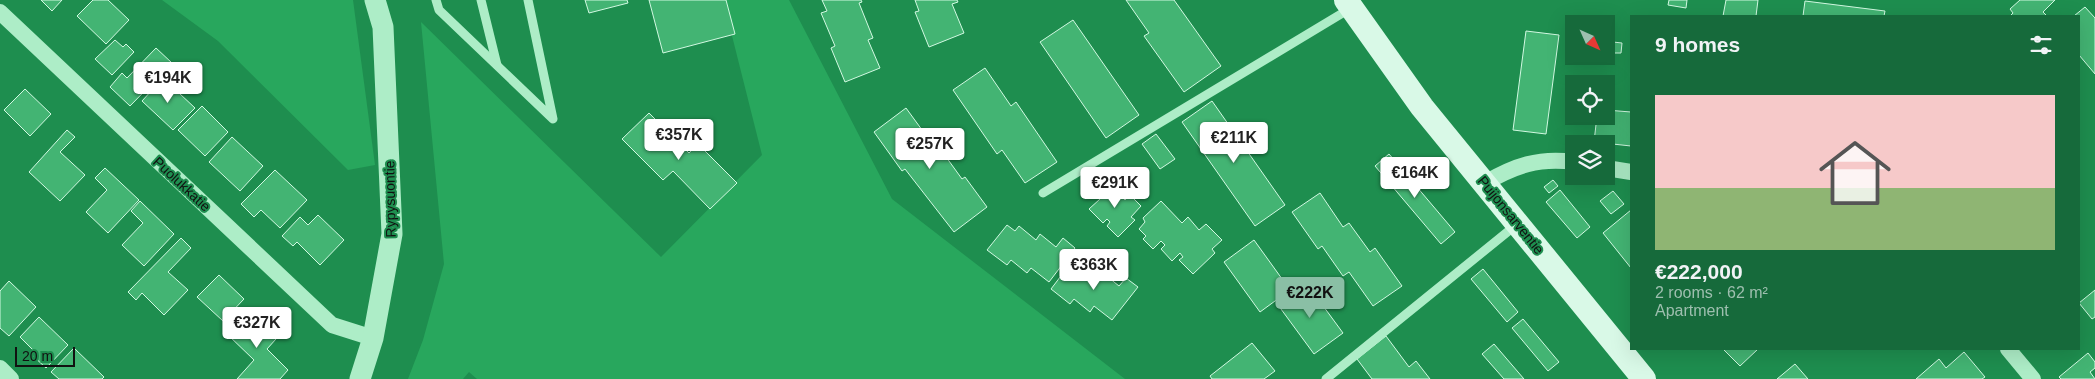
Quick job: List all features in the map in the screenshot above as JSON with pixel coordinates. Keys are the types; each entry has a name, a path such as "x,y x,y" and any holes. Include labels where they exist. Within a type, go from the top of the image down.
{"main road":[{"name":"Puijonsarventie","path":"1349,4 1422,107 1644,379"}],"street":[{"name":"Rypysuontie","path":"368,0 370,28 385,76"},
{"name":"Rypysuontie","path":"360,379 374,338 392,234 383,27 375,0"},
{"name":"Puolukkatie","path":"0,12 332,326 374,338"},
{"path":"1485,183 1509,168 1534,162 1565,161"},
{"path":"1615,169 1630,172"},
{"path":"2009,350 2033,379"},
{"path":"0,368 11,379"}],"lane":[{"path":"436,0 438,10 554,119 528,0"},
{"path":"480,0 497,66"},
{"path":"1043,193 1349,4"},
{"path":"1326,379 1518,223"}],"green space":[{"path":"162,0 353,0 375,165 348,170 218,41"},
{"path":"723,0 789,0 892,199 1125,379 477,379 469,372 463,379 408,379 423,340 444,264 421,22 661,257 762,155"}],"building":[{"path":"41,0 62,0 52,11"},
{"path":"93,0 108,0 129,20 106,44 77,16"},
{"path":"585,0 627,0 628,3 589,13"},
{"path":"649,0 726,0 735,34 663,53"},
{"path":"822,0 861,0 862,2 859,3 873,38 868,40 880,68 845,82 831,48 835,46 821,13 827,11"},
{"path":"915,0 957,0 958,2 952,4 964,33 929,47 915,12 919,11"},
{"path":"1126,0 1174,0 1221,66 1184,92 1144,36 1149,33"},
{"path":"1669,0 1687,0 1686,8 1668,5"},
{"path":"1726,0 1758,0 1756,15 1723,15"},
{"path":"2020,0 2055,0 2043,12 2046,15 2011,15 2013,13 2010,9"},
{"path":"1805,1 1885,11 1884,15 1803,15"},
{"path":"2085,7 2095,18 2095,74 2080,56 2080,15 2075,15"},
{"path":"1073,20 1139,115 1106,138 1040,42"},
{"path":"1526,31 1559,35 1546,134 1513,130"},
{"path":"115,40 123,47 126,44 134,52 112,75 95,59"},
{"path":"1615,42 1622,43 1621,53 1615,53"},
{"path":"156,48 172,63 130,106 110,87 122,73 127,78"},
{"path":"985,68 1011,106 1016,102 1057,162 1025,183 1002,150 997,154 953,90"},
{"path":"163,78 195,108 173,130 142,101"},
{"path":"25,89 51,114 30,136 4,110"},
{"path":"1212,101 1285,205 1255,226 1182,122"},
{"path":"202,106 228,132 205,156 178,130"},
{"path":"906,108 933,145 936,143 962,179 965,177 987,207 954,232 905,169 902,171 874,132"},
{"path":"1615,111 1630,112 1630,146 1615,144 1615,135 1595,135 1596,125 1615,125"},
{"path":"649,113 689,153 698,144 737,183 710,209 673,171 663,180 622,139"},
{"path":"67,130 75,137 60,152 85,175 60,201 29,172"},
{"path":"1156,134 1175,159 1160,169 1142,144"},
{"path":"232,137 263,166 240,191 209,162"},
{"path":"1389,154 1455,232 1441,244 1375,166"},
{"path":"105,168 139,200 108,233 86,212 107,190 95,178"},
{"path":"275,170 307,200 280,228 261,210 254,217 241,204"},
{"path":"1553,180 1558,186 1549,193 1544,187"},
{"path":"1111,185 1125,200 1130,195 1141,206 1131,217 1135,220 1118,237 1107,226 1110,222 1107,219 1103,223 1089,209 1100,199 1094,193 1101,186 1106,190"},
{"path":"1560,190 1590,227 1577,238 1546,202"},
{"path":"1613,191 1624,204 1611,214 1600,201"},
{"path":"1320,193 1343,227 1349,223 1370,252 1375,248 1402,286 1373,306 1349,272 1343,276 1322,246 1318,249 1292,212"},
{"path":"140,201 174,234 144,266 122,245 143,223 131,211"},
{"path":"1161,201 1182,223 1188,217 1199,230 1206,224 1222,240 1212,249 1215,253 1193,274 1179,260 1183,257 1180,253 1172,261 1161,249 1165,245 1161,241 1153,249 1143,239 1146,236 1139,229 1145,222 1143,218"},
{"path":"1630,211 1630,267 1603,233"},
{"path":"318,215 344,240 320,265 297,242 293,246 282,236 300,217 308,225"},
{"path":"1007,225 1015,231 1019,226 1036,240 1040,234 1056,247 1063,238 1075,248 1049,282 1031,268 1027,273 1011,260 1007,265 987,250"},
{"path":"181,238 191,248 168,272 188,290 164,315 142,293 136,300 128,292"},
{"path":"1254,240 1290,290 1260,312 1224,262"},
{"path":"1070,264 1078,270 1082,265 1099,279 1103,273 1119,286 1126,278 1138,287 1112,320 1094,306 1090,312 1074,299 1070,304 1051,289"},
{"path":"1483,269 1518,312 1507,322 1471,279"},
{"path":"219,275 244,299 223,321 197,297"},
{"path":"9,281 36,307 9,336 0,328 0,291"},
{"path":"1307,284 1343,333 1314,354 1278,305"},
{"path":"2095,290 2095,317 2092,319 2080,302"},
{"path":"247,311 276,339 267,349 288,370 280,379 237,379 254,360 226,333"},
{"path":"39,317 68,345 46,368 32,355 35,352 20,337"},
{"path":"1523,319 1559,362 1548,371 1512,328"},
{"path":"1386,336 1409,367 1416,361 1430,379 1372,379 1357,359"},
{"path":"1252,343 1275,371 1264,379 1212,379 1210,376"},
{"path":"1494,344 1524,379 1504,379 1482,354"},
{"path":"74,348 104,377 102,379 59,379 51,372"},
{"path":"1724,350 1757,350 1740,366"},
{"path":"1964,352 1985,377 1982,379 1916,379 1939,359 1946,368"},
{"path":"2088,353 2095,362 2095,368 2090,372 2095,379 2061,379 2059,377"},
{"path":"1795,364 1808,379 1777,379"}]}
